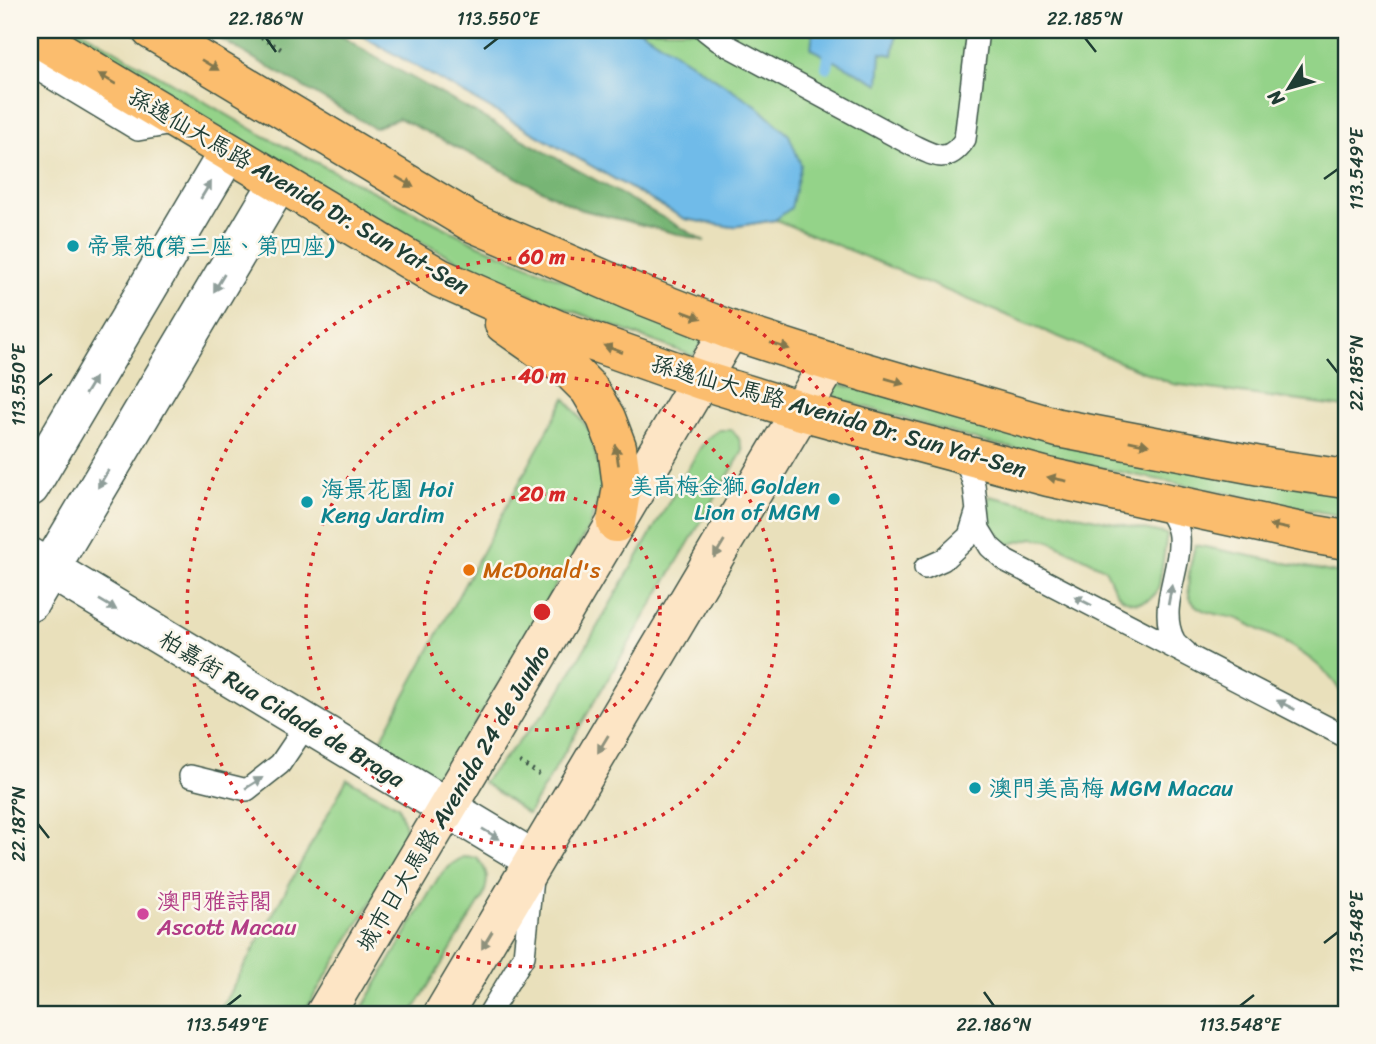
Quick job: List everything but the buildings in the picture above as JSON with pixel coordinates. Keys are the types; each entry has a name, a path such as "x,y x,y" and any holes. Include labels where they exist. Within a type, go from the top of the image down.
{"main road":[{"path":"151,30 471,222 631,291 730,330 1058,428 1346,480"},
{"name":"孫逸仙大馬路 Avenida Dr. Sun Yat-Sen","path":"30,33 440,278 556,329 701,380 801,411 957,453 1048,477 1346,540"},
{"path":"440,278 570,370 589,389 606,418 617,447 622,486 616,523"},
{"name":"城市日大馬路 Avenida 24 de Junho","path":"325,1014 730,330"},
{"path":"443,1014 830,362"}],"street":[{"path":"30,486 228,152"},
{"path":"30,603 40,564 279,182"},
{"name":"柏嘉街 Rua Cidade de Braga","path":"40,564 534,860"}],"lane":[{"path":"712,35 912,145 945,157 958,150 965,139 978,30"},
{"path":"30,65 138,130 180,123"},
{"path":"957,453 970,470 979,529 990,547 1006,561 1346,737"},
{"path":"1162,501 1179,533 1178,557 1167,616 1174,641 1190,656"},
{"path":"925,568 943,560 969,536 976,513"},
{"path":"190,776 247,789 280,764 307,724"},
{"path":"489,1014 524,956 534,860"}],"path":[{"path":"249,30 281,49"},
{"path":"486,742 573,795"}],"green space":[{"path":"34,30 80,30 264,136 477,244 689,332 703,341 693,356 514,289 216,138"},
{"path":"205,30 332,30 375,57 705,241 579,209 399,118 374,128"},
{"path":"352,30 1346,30 1346,407 1173,384 776,220 732,227 685,219"},
{"path":"836,384 1346,495 1346,517 980,441 838,399 831,390"},
{"path":"565,398 590,431 603,486 588,529 454,761 435,775 379,743"},
{"path":"719,430 732,430 743,451 528,814 483,782 554,702 700,448"},
{"path":"989,496 1167,534 1158,589 1151,598 1131,602 1118,594 1104,568 1048,540 1033,538 1010,544 1001,540 987,517"},
{"path":"1195,545 1346,575 1346,702 1331,678 1299,651 1241,620 1204,611 1194,604 1188,586"},
{"path":"347,779 398,806 407,843 303,1014 218,1014"},
{"path":"463,857 477,858 486,872 483,897 411,1014 359,1014 438,878"}],"water":[{"path":"352,30 640,30 756,105 789,135 801,165 791,208 775,220 732,227 685,219"},
{"path":"813,30 897,30 893,55 881,53 879,84 811,49"}],"waterway":[{"path":"827,67 834,30"}],"place":[{"name":"帝景苑(第三座、第四座)","path":"73,246"},
{"name":"美高梅金獅 Golden Lion of MGM","path":"834,499"},
{"name":"海景花園 Hoi Keng Jardim","path":"307,502"},
{"name":"McDonald's","path":"469,570"},
{"name":"澳門美高梅 MGM Macau","path":"975,788"},
{"name":"澳門雅詩閣 Ascott Macau","path":"143,914"}]}
